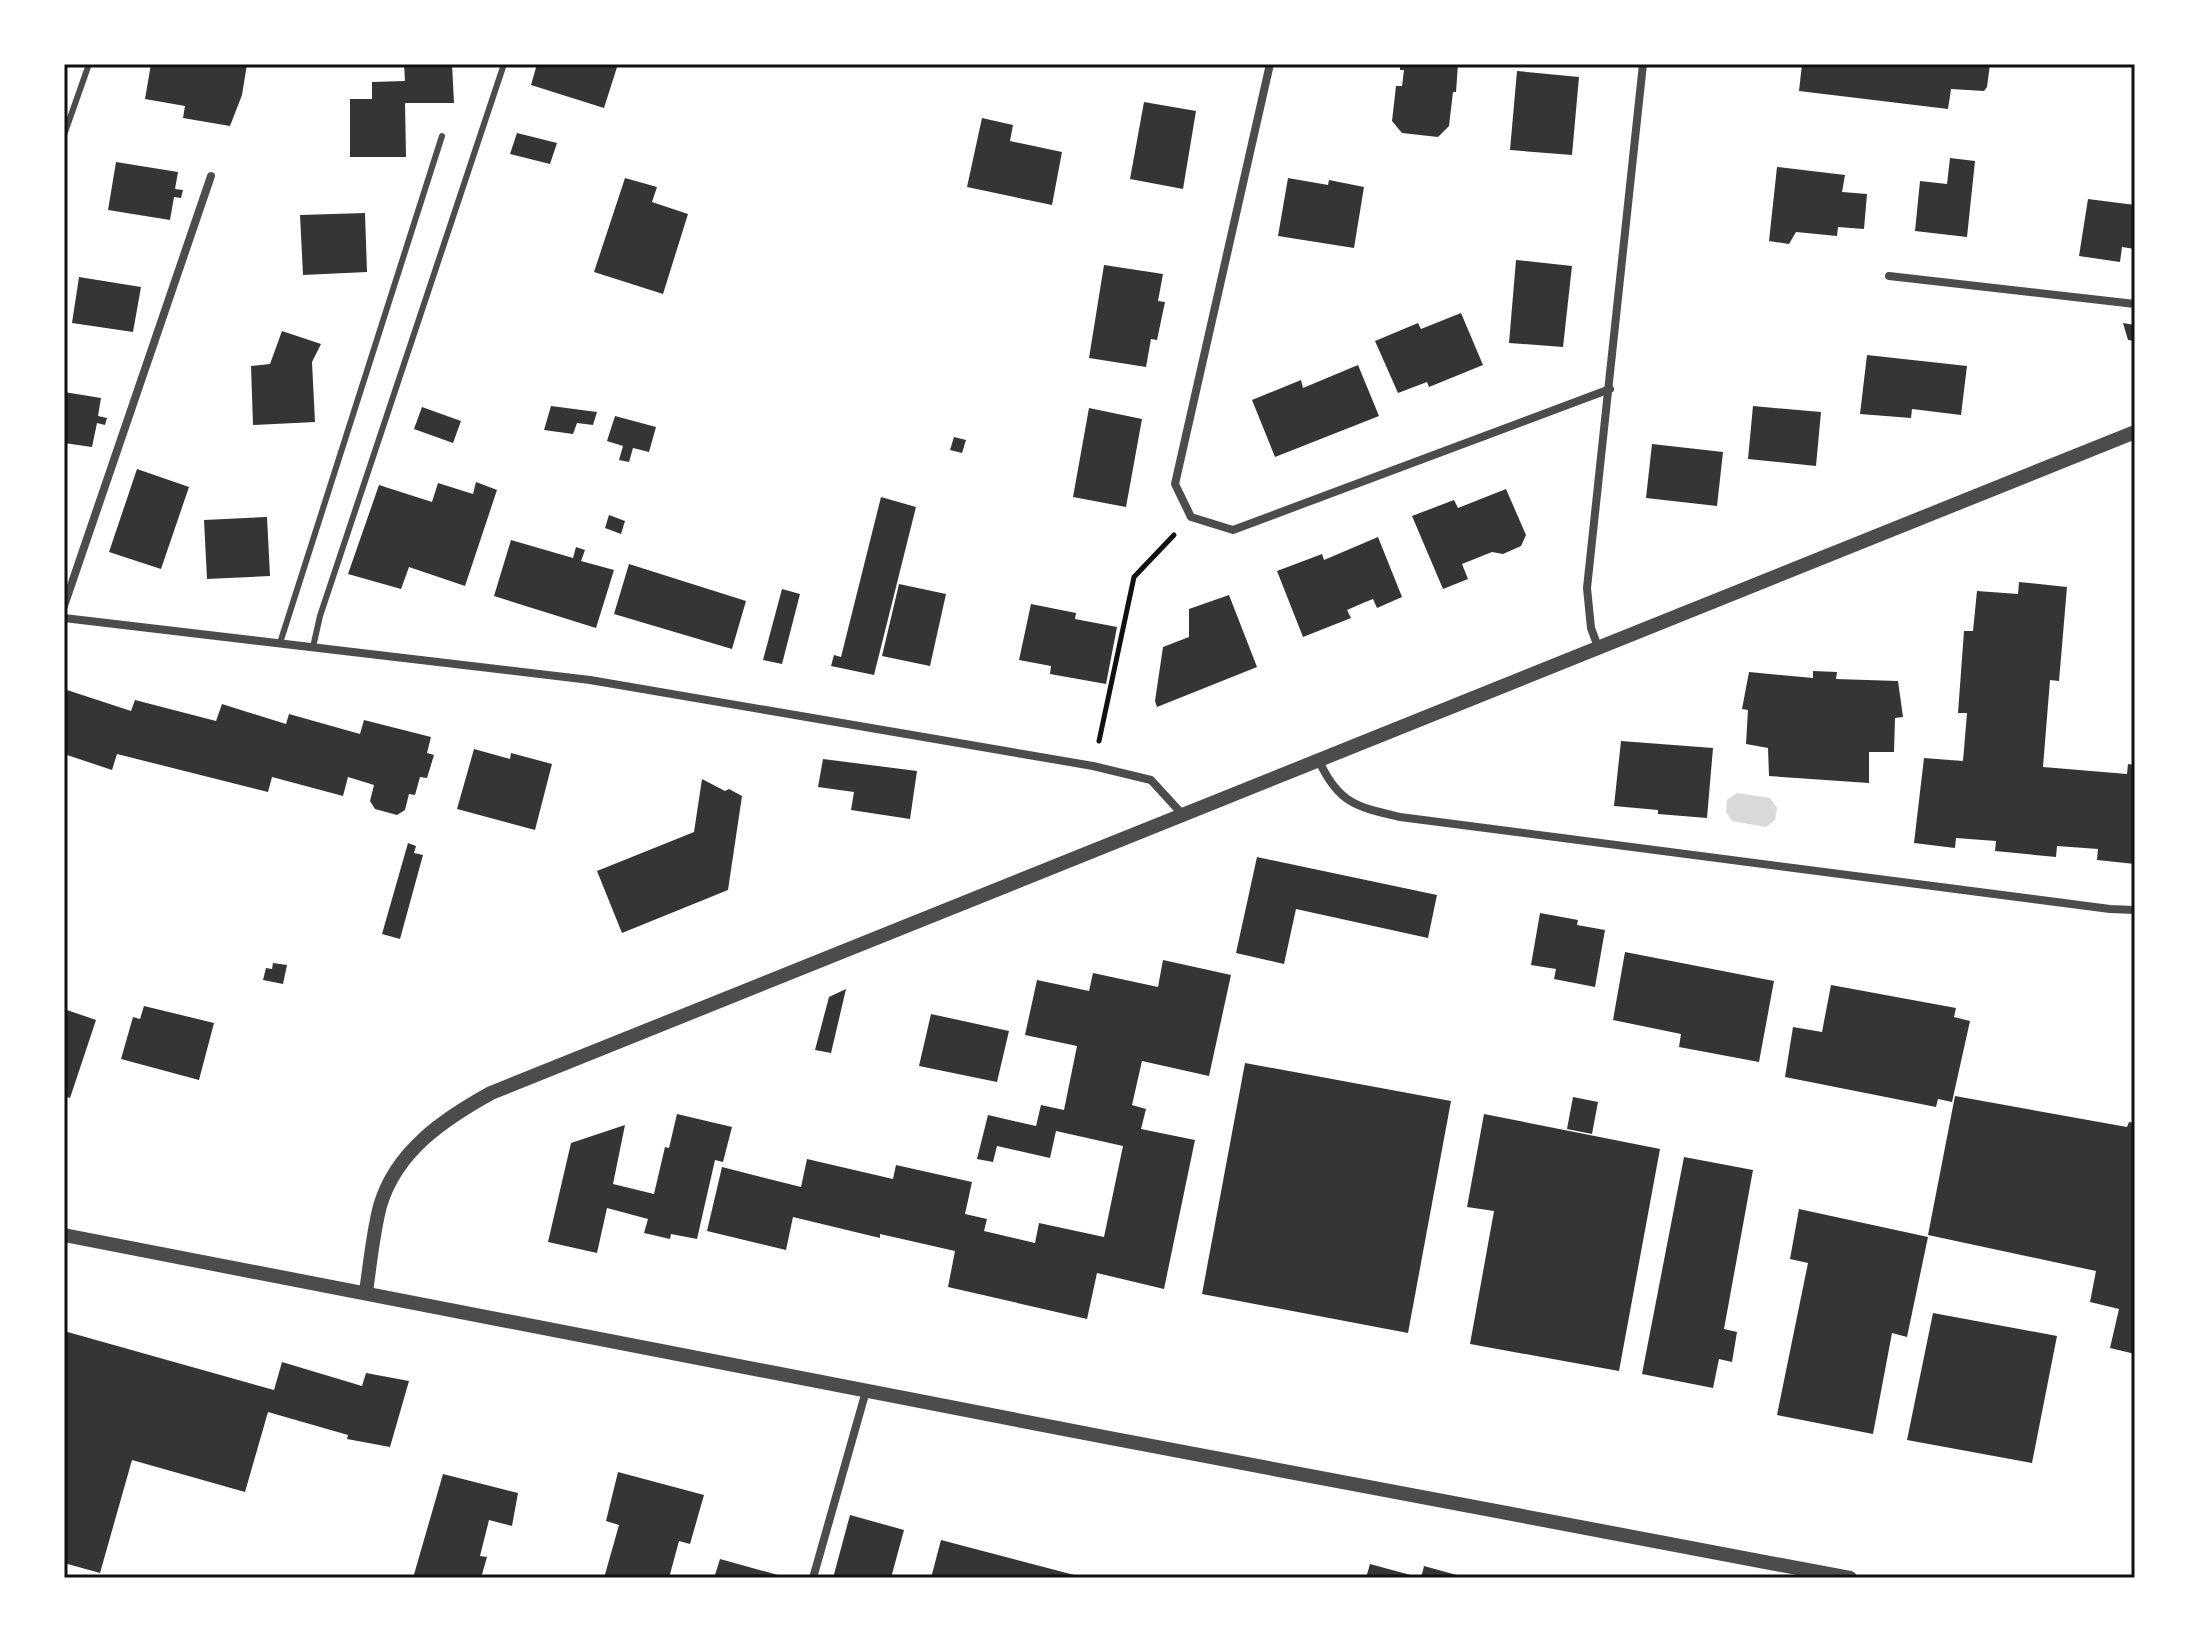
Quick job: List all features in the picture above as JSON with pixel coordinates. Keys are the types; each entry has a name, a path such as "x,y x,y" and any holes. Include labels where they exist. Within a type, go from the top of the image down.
{"street":[{"path":"1270,64 1175,484 1191,517 1233,530 1610,389"},
{"path":"1598,647 1591,628 1587,588 1643,64"},
{"path":"64,606 211,176"},
{"path":"1889,276 2135,304"},
{"path":"366,1292 380,1207 389,1182 429,1132 491,1093 2135,432"},
{"path":"64,618 590,680 1093,766 1151,780 1183,815"},
{"path":"1319,761 1338,794 1366,809 1400,817 2135,910"},
{"path":"64,1235 1850,1578"},
{"path":"813,1578 866,1391"}],"lane":[{"path":"64,135 89,64"},
{"path":"313,647 320,616 504,64"},
{"path":"280,643 442,136"}],"path":[{"path":"1093,766 1134,577 1191,517"}],"shaded area":[{"path":"1737,793 1770,798 1777,808 1775,820 1766,827 1732,821 1726,812 1727,800"}],"building":[{"path":"151,64 247,64 242,95 230,126 183,118 185,106 145,99"},
{"path":"404,64 452,64 454,103 405,103 406,157 350,157 350,99 372,99 372,82 405,81"},
{"path":"537,64 618,64 604,108 531,85"},
{"path":"1400,64 1458,64 1449,126 1438,137 1402,133 1392,121 1396,86 1402,86 1404,70 1400,70"},
{"path":"1802,64 1990,64 1984,91 1951,89 1948,109 1799,91"},
{"path":"1517,71 1579,77 1572,155 1510,150"},
{"path":"1144,102 1196,111 1183,189 1130,179"},
{"path":"982,118 1013,125 1010,141 1062,152 1052,205 967,187"},
{"path":"517,133 557,143 550,164 510,154"},
{"path":"1950,158 1975,161 1967,237 1915,231 1920,181 1947,184"},
{"path":"116,162 178,172 175,189 183,190 181,198 174,197 170,220 108,210"},
{"path":"1777,167 1845,175 1842,192 1867,194 1864,229 1838,227 1837,236 1796,232 1789,244 1769,241"},
{"path":"625,178 657,187 652,202 688,214 663,294 594,272"},
{"path":"1288,178 1328,185 1329,180 1364,187 1354,248 1278,236"},
{"path":"2088,199 2135,205 2135,249 2122,247 2120,262 2079,256"},
{"path":"365,213 367,272 303,275 300,215"},
{"path":"1516,260 1572,266 1563,347 1509,343"},
{"path":"1104,265 1163,274 1158,301 1165,302 1157,340 1151,339 1146,367 1089,358"},
{"path":"79,277 141,287 133,332 72,323"},
{"path":"1461,313 1483,365 1429,387 1427,382 1398,393 1375,341 1418,323 1421,329"},
{"path":"2123,323 2135,325 2135,341 2128,340"},
{"path":"282,331 321,344 312,362 315,422 253,425 251,366 270,364"},
{"path":"1867,355 1967,366 1961,415 1912,409 1911,418 1860,414"},
{"path":"1358,365 1379,416 1275,457 1252,400 1301,380 1303,388"},
{"path":"64,392 101,398 98,416 107,418 105,425 97,423 92,447 64,443"},
{"path":"551,406 597,412 593,425 577,423 573,434 544,430"},
{"path":"1753,406 1821,412 1816,466 1748,459"},
{"path":"422,407 461,421 453,443 414,429"},
{"path":"1089,408 1142,419 1126,507 1073,497"},
{"path":"615,416 656,427 649,452 633,448 629,462 619,460 623,446 607,441"},
{"path":"954,437 966,440 962,453 950,450"},
{"path":"1652,444 1723,452 1717,506 1646,498"},
{"path":"137,469 189,487 161,569 109,552"},
{"path":"476,482 497,490 465,586 409,567 401,589 348,574 379,485 432,502 438,483 473,494"},
{"path":"1506,489 1526,535 1521,546 1503,554 1492,552 1462,564 1468,579 1443,589 1412,516 1454,500 1458,508"},
{"path":"881,497 916,507 874,675 831,666 834,655 841,657"},
{"path":"609,515 625,521 621,534 605,528"},
{"path":"267,517 270,576 207,579 204,520"},
{"path":"1378,537 1402,597 1377,608 1373,599 1363,603 1347,610 1351,618 1303,637 1277,571 1322,554 1324,560"},
{"path":"511,540 573,558 576,547 585,550 581,561 614,570 596,628 494,596"},
{"path":"629,564 746,601 732,649 614,614"},
{"path":"2019,582 2067,587 2059,681 2050,680 2043,767 2127,774 2128,764 2135,765 2135,864 2097,860 2098,849 2057,846 2056,857 1995,851 1996,841 1956,838 1955,848 1914,843 1924,758 1963,761 1967,713 1958,713 1964,631 1973,631 1977,591 2018,594"},
{"path":"899,584 946,594 930,666 882,656"},
{"path":"782,589 800,594 782,664 763,660"},
{"path":"1229,595 1257,667 1157,707 1155,701 1163,647 1189,637 1189,609"},
{"path":"1031,604 1076,613 1075,619 1117,627 1106,684 1050,674 1051,666 1019,660"},
{"path":"1813,671 1837,672 1836,679 1898,681 1903,717 1895,718 1894,752 1869,752 1869,783 1769,776 1768,748 1746,744 1748,710 1742,709 1749,672 1813,678"},
{"path":"64,689 131,711 135,700 216,721 222,704 286,724 289,714 360,734 364,720 431,737 427,753 434,755 427,778 420,777 415,795 409,794 405,810 397,815 375,809 370,801 374,785 348,777 343,796 272,777 268,792 117,754 112,770 64,754"},
{"path":"1621,741 1713,748 1707,818 1614,806"},
{"path":"474,749 510,759 511,753 552,764 535,830 457,809"},
{"path":"823,759 917,771 910,819 851,810 854,792 818,787"},
{"path":"702,779 742,796 728,890 622,933 597,871 694,832"},
{"path":"408,843 416,846 414,853 423,855 400,939 382,934"},
{"path":"1257,857 1437,895 1428,938 1296,909 1284,964 1236,953"},
{"path":"1540,913 1578,920 1577,925 1605,930 1595,987 1554,979 1556,969 1531,965"},
{"path":"1625,952 1774,981 1759,1062 1679,1047 1681,1034 1613,1020"},
{"path":"1163,960 1231,975 1209,1076 1142,1061 1132,1105 1146,1109 1141,1129 1195,1140 1164,1289 1097,1273 1087,1319 948,1287 955,1251 880,1234 880,1238 793,1217 786,1250 707,1231 722,1167 801,1187 807,1159 893,1179 896,1165 972,1182 965,1214 987,1219 984,1231 1035,1243 1039,1223 1104,1237 1123,1146 1056,1131 1050,1158 997,1146 993,1162 977,1159 988,1115 1036,1126 1041,1105 1064,1110 1077,1046 1025,1035 1037,980 1089,991 1093,973 1158,987"},
{"path":"273,963 287,965 283,984 263,980 266,968 272,969"},
{"path":"1831,985 1956,1008 1954,1017 1970,1021 1952,1102 1938,1099 1936,1107 1785,1077 1793,1027 1822,1032"},
{"path":"846,989 831,1053 815,1050 829,997"},
{"path":"144,1006 214,1023 199,1080 121,1059 133,1017 140,1019"},
{"path":"64,1009 96,1020 70,1098 64,1096"},
{"path":"931,1014 1009,1031 997,1082 919,1066"},
{"path":"1245,1063 1451,1101 1408,1333 1202,1294"},
{"path":"1955,1096 2127,1127 2129,1122 2135,1123 2135,1354 2110,1348 2119,1309 2090,1302 2096,1271 1928,1235"},
{"path":"1573,1097 1598,1102 1592,1134 1567,1129"},
{"path":"677,1114 732,1127 723,1162 715,1160 697,1239 671,1234 670,1239 644,1233 648,1219 607,1208 597,1253 548,1242 571,1143 625,1125 613,1184 654,1194 665,1147 669,1148"},
{"path":"1484,1114 1660,1149 1619,1371 1470,1344 1494,1211 1467,1207"},
{"path":"1684,1157 1753,1170 1724,1329 1737,1332 1732,1362 1719,1359 1713,1388 1642,1374"},
{"path":"1799,1209 1928,1237 1907,1337 1892,1333 1873,1434 1777,1415 1808,1263 1790,1259"},
{"path":"1933,1313 2057,1336 2032,1463 1907,1440"},
{"path":"64,1331 274,1390 282,1362 362,1386 366,1373 409,1381 390,1447 347,1439 348,1435 268,1412 245,1492 132,1460 100,1573 64,1563"},
{"path":"618,1472 704,1495 690,1544 679,1541 669,1578 604,1578 619,1525 606,1521"},
{"path":"443,1474 518,1493 512,1526 489,1520 480,1556 487,1557 481,1578 413,1578"},
{"path":"850,1515 904,1530 891,1578 833,1578"},
{"path":"941,1540 1082,1577 1082,1578 931,1578"},
{"path":"720,1559 778,1575 777,1578 714,1578"},
{"path":"1370,1564 1418,1577 1418,1578 1366,1578"},
{"path":"1424,1566 1464,1577 1464,1578 1421,1578"}]}
